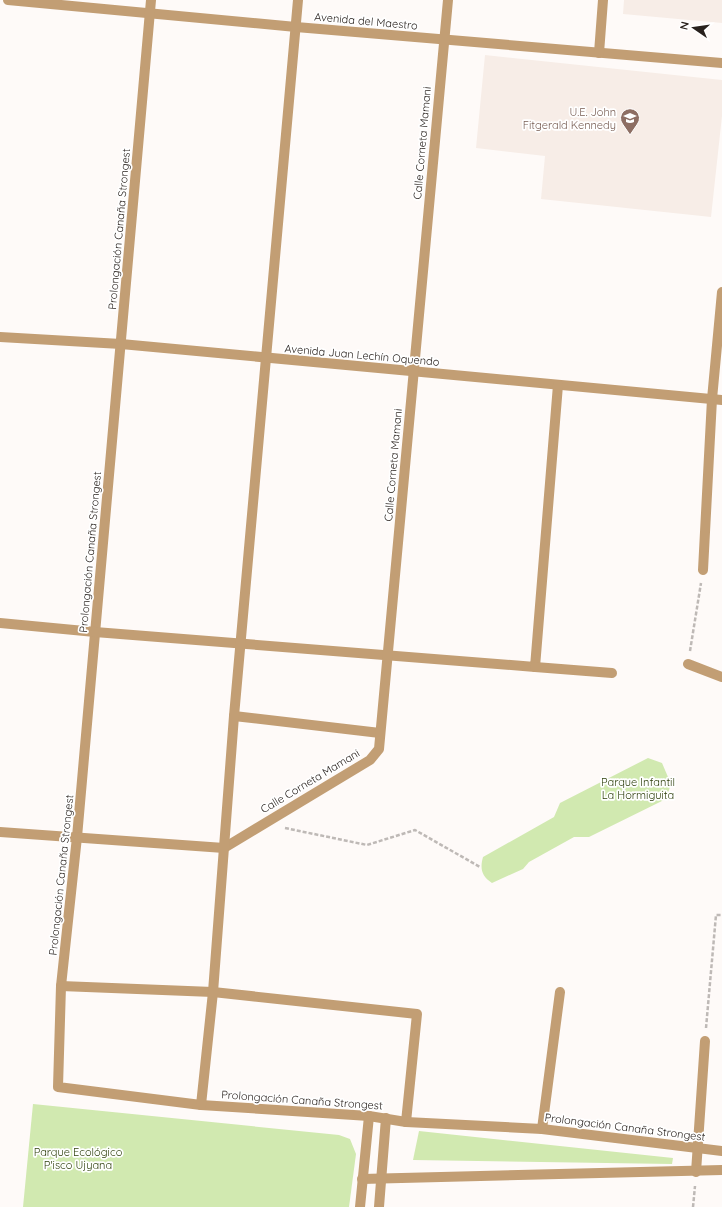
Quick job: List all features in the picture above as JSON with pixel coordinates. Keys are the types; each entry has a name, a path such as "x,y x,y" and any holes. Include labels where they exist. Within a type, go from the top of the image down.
{"street":[{"name":"Avenida del Maestro","path":"8,0 296,27 722,63"},
{"name":"Prolongación Canaña Strongest","path":"151,0 77,837 61,986 58,1087 201,1105 369,1116 406,1122 542,1129 697,1146 722,1151"},
{"path":"201,1105 213,992 240,644 298,0"},
{"name":"Calle Corneta Mamani","path":"224,848 263,823 370,760 379,749 448,0"},
{"path":"599,53 603,0"},
{"path":"702,570 717,400 722,292"},
{"name":"Avenida Juan Lechín Oquendo","path":"0,337 121,344 717,400"},
{"path":"535,667 558,385"},
{"path":"0,623 240,644 612,673"},
{"path":"688,664 722,677"},
{"path":"234,716 380,732"},
{"path":"0,832 224,848"},
{"path":"61,986 213,992 418,1014 406,1122"},
{"path":"542,1129 560,992"},
{"path":"696,1172 705,1041"},
{"path":"360,1207 369,1116"},
{"path":"379,1207 386,1118"},
{"path":"362,1178 696,1172 722,1170"}],"path":[{"path":"688,664 702,570"},
{"path":"263,823 367,845 415,830 480,867"},
{"path":"705,1041 716,915 722,915"},
{"path":"693,1207 696,1172"}],"shaded area":[{"path":"624,0 722,0 722,23 623,14"},
{"path":"485,55 722,80 722,116 711,217 541,199 545,156 476,148"}],"green space":[{"name":"Parque Infantil La Hormiguita","path":"648,758 662,763 671,784 666,799 589,837 574,837 529,862 523,869 492,883 486,878 482,872 483,857 554,817 560,803"},
{"name":"Parque Ecológico P'isco Ujyana","path":"33,1104 339,1135 350,1139 356,1154 349,1207 23,1207"},
{"path":"419,1131 673,1158 672,1164 413,1160"}],"place":[{"name":"U.E. John Fitgerald Kennedy","path":"630,135"}]}
